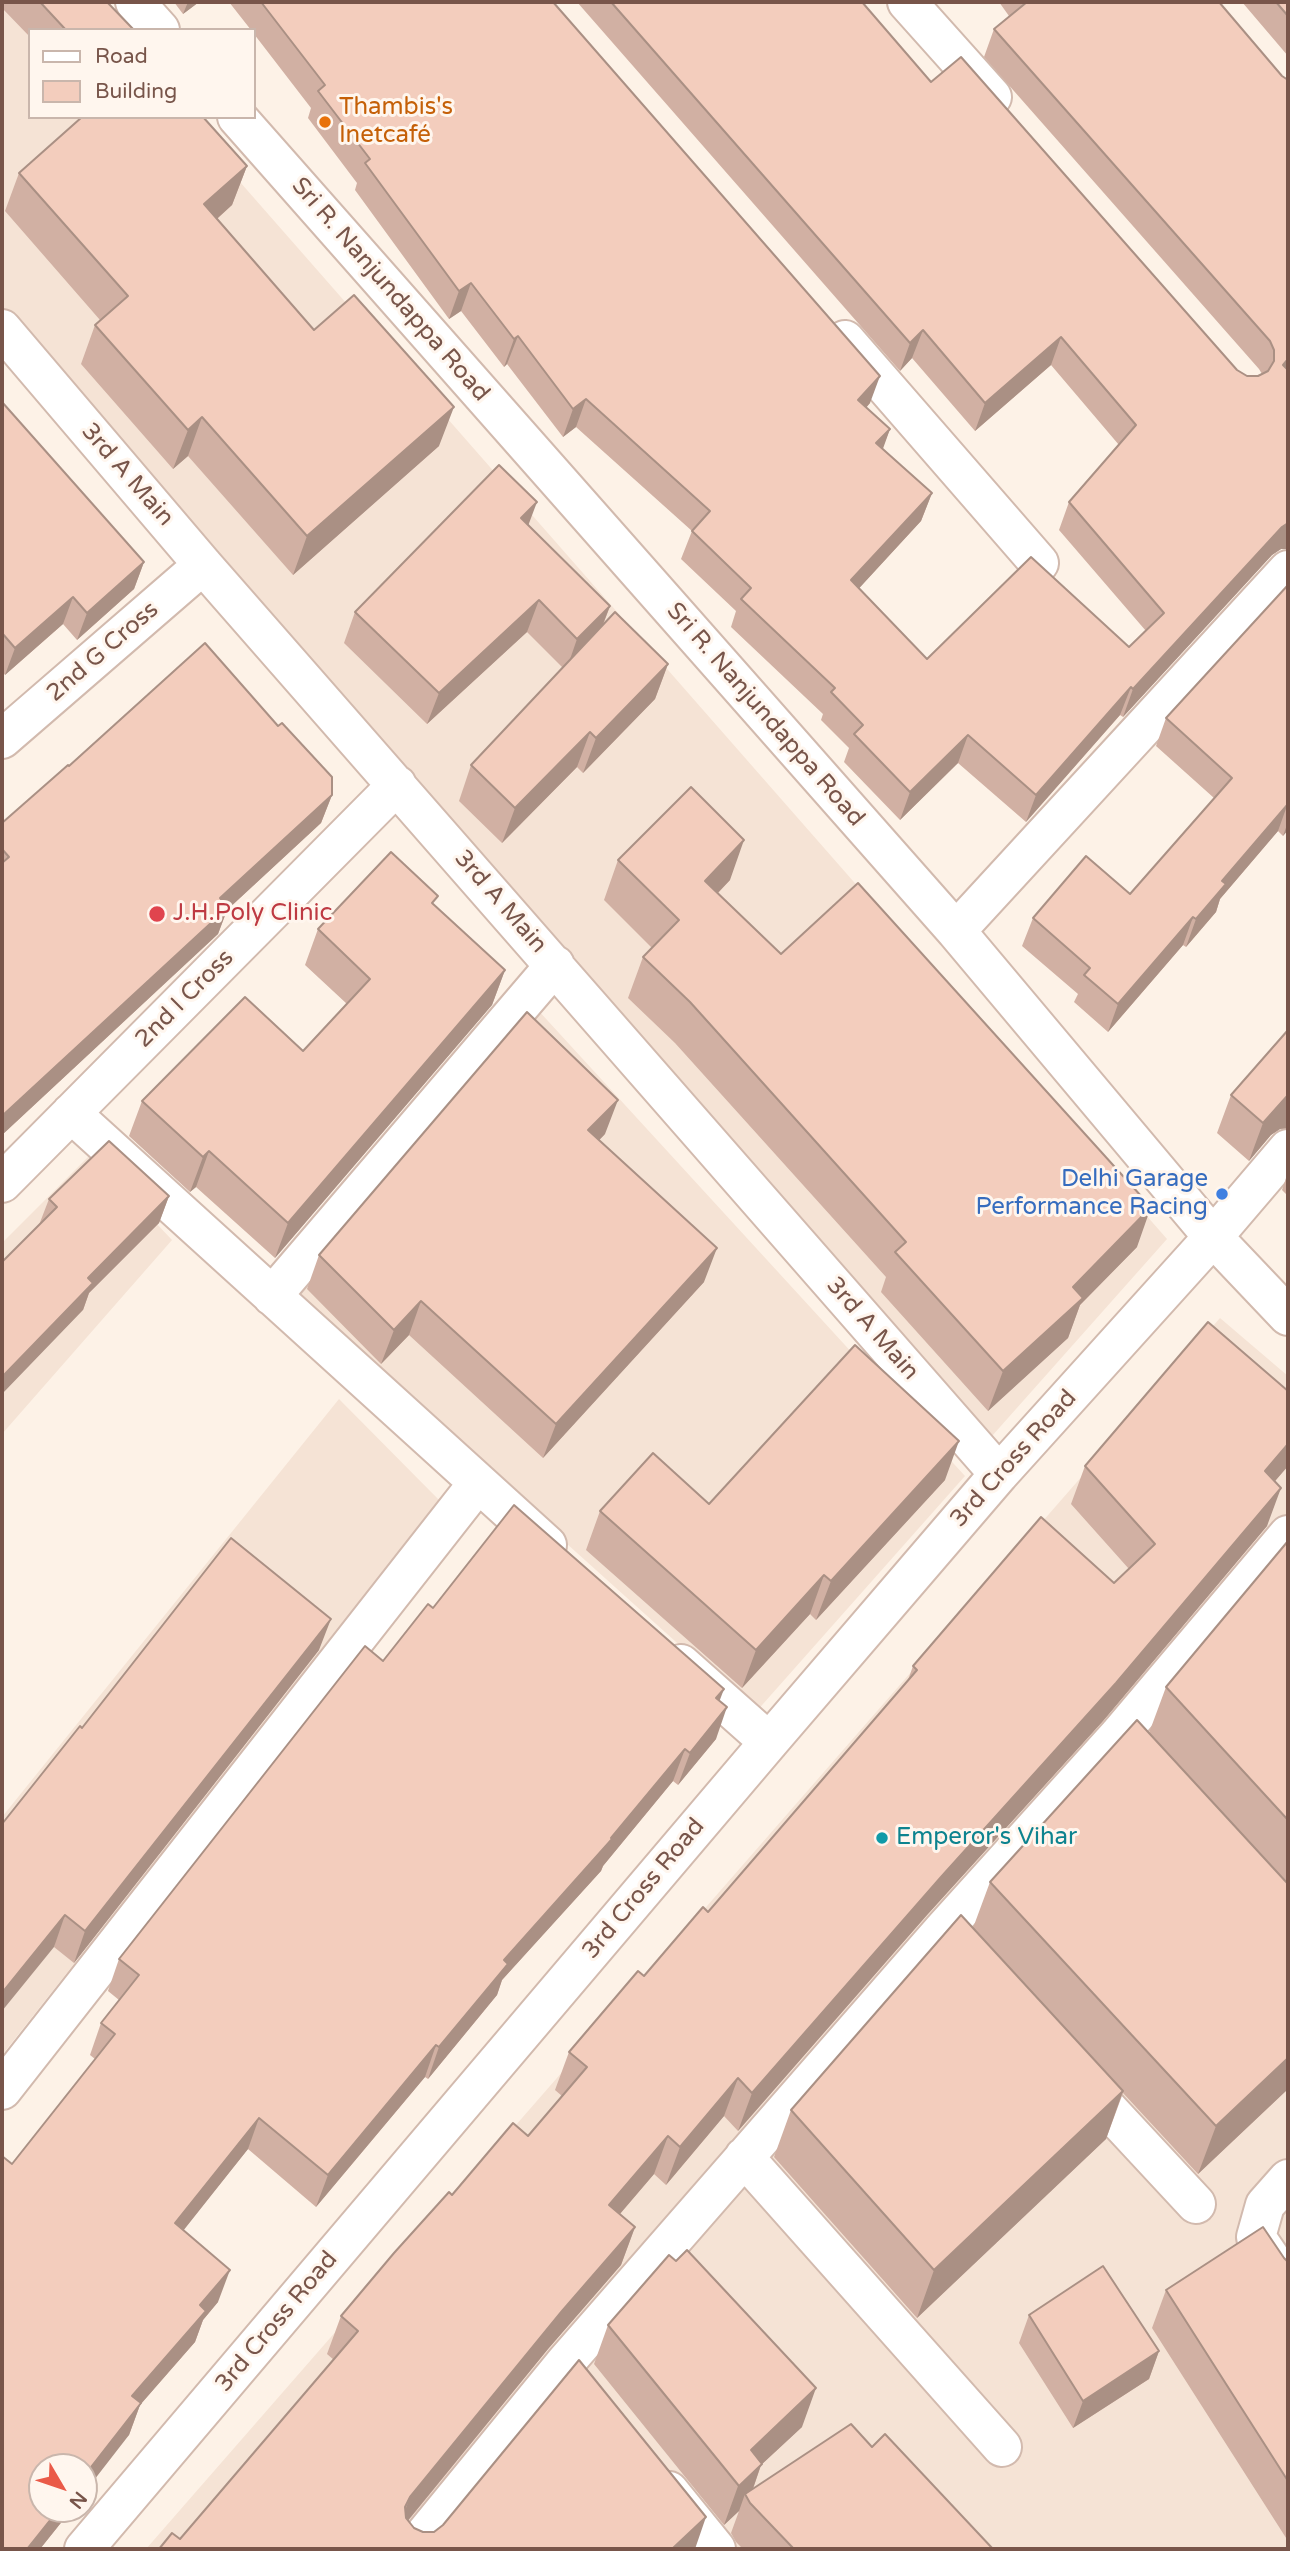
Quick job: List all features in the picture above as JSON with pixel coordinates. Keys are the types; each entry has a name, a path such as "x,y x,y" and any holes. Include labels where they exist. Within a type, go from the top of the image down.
{"street":[{"path":"135,2 158,28"},
{"path":"907,2 1016,125"},
{"name":"Sri R. Nanjundappa Road","path":"239,119 956,931 1213,1237 1288,1316"},
{"path":"821,314 1039,563"},
{"name":"3rd A Main","path":"2,329 203,565 999,1475"},
{"name":"2nd G Cross","path":"2,739 203,565"},
{"path":"956,931 1288,570"},
{"name":"2nd I Cross","path":"2,1183 397,785"},
{"path":"272,1296 555,965"},
{"path":"71,1113 572,1566"},
{"name":"3rd Cross Road","path":"85,2549 769,1742 999,1475 1213,1237 1288,1149"},
{"path":"2,2090 478,1483"},
{"path":"414,2549 565,2363 744,2157 953,1941 1129,1745 1288,1535"},
{"path":"655,1640 769,1742"},
{"path":"1056,2052 1196,2204"},
{"path":"744,2157 1002,2447"},
{"path":"1288,2179 1265,2205 1256,2237 1288,2284"},
{"path":"565,2363 590,2394"},
{"path":"649,2467 716,2549"}],"shaded area":[{"path":"2,2 28,28 28,119 185,119 1167,1239 992,1436 2,306"},
{"path":"537,1009 965,1476 755,1713 288,1293"},
{"path":"91,1154 172,1240 2,1434 2,1243"},
{"path":"1220,1318 1288,1376 1288,2549 146,2549"},
{"path":"339,1399 440,1501 2,2055 2,1817"}],"building":[{"path":"40,2 107,2 132,28 64,28"},
{"path":"261,2 553,2 880,376 858,400 890,429 876,443 932,493 851,580 927,659 1031,557 1129,647 1164,613 1069,502 1136,425 1061,337 985,403 923,330 910,343 611,2 862,2 931,82 961,57 1237,370 1247,376 1258,376 1268,371 1274,361 1274,350 1270,341 994,29 1027,2 1219,2 1288,80 1288,359 1283,365 1288,370 1288,523 1133,689 1131,687 1036,795 968,735 910,792 854,734 863,725 831,692 835,688 741,599 751,588 692,531 710,511 586,399 573,409 518,336 514,339 471,283 459,291 365,163 370,159 318,91 325,85"},
{"path":"1276,2 1288,2 1288,16"},
{"path":"80,119 205,119 247,166 204,204 314,330 354,295 454,407 307,536 202,417 188,430 95,325 128,296 19,173"},
{"path":"2,402 144,562 87,613 73,597 15,648 2,633"},
{"path":"499,465 537,502 521,518 610,606 577,639 539,600 439,693 355,612"},
{"path":"1288,585 1288,804 1222,881 1226,884 1196,919 1193,917 1118,1004 1084,975 1090,968 1033,918 1086,856 1130,894 1232,778 1166,718"},
{"path":"615,612 668,664 596,738 590,732 515,808 471,765"},
{"path":"205,643 278,726 282,723 332,777 332,795 220,898 228,907 225,910 2,1116 2,863 9,857 2,849 2,823"},
{"path":"691,787 744,840 705,881 781,954 858,883 1151,1207 1073,1287 1083,1298 1003,1371 895,1252 906,1242 690,1002 643,957 679,920 618,860"},
{"path":"391,852 438,896 432,903 505,970 288,1223 209,1151 203,1157 142,1101 245,997 303,1051 370,979 318,929"},
{"path":"527,1012 618,1100 588,1130 717,1248 556,1424 421,1301 394,1330 319,1255"},
{"path":"1288,1030 1288,1095 1263,1123 1231,1095"},
{"path":"109,1141 169,1196 88,1278 93,1283 2,1377 2,1262 57,1207 49,1199"},
{"path":"1208,1322 1288,1391 1288,1444 1265,1471 1281,1488 1116,1683 752,2093 738,2078 680,2147 668,2136 609,2205 635,2227 562,2311 410,2497 405,2507 406,2518 414,2528 423,2532 434,2532 443,2525 579,2360 706,2517 672,2549 159,2549 172,2533 180,2539 358,2331 341,2316 394,2253 449,2192 452,2195 513,2123 528,2136 587,2067 569,2052 638,1971 644,1976 703,1907 708,1912 917,1670 913,1666 1041,1517 1114,1583 1155,1544 1085,1466"},
{"path":"855,1345 959,1441 831,1581 824,1575 756,1650 600,1511 653,1453 709,1504"},
{"path":"514,1505 724,1689 716,1698 727,1707 690,1753 685,1749 612,1839 504,1960 508,1964 439,2047 436,2045 328,2175 259,2118 175,2223 230,2270 200,2305 206,2311 132,2396 141,2403 98,2458 98,2453 28,2453 28,2523 48,2523 27,2549 2,2549 2,2156 12,2164 115,2034 101,2023 139,1975 119,1959 365,1646 383,1661 428,1604 433,1608"},
{"path":"231,1538 331,1619 85,1931 65,1915 2,1993 2,1824 80,1726 82,1728"},
{"path":"1288,1541 1288,1820 1166,1687"},
{"path":"1137,1720 1288,1884 1288,2058 1216,2126 990,1882"},
{"path":"961,1915 1123,2091 934,2270 791,2110"},
{"path":"1263,2227 1288,2262 1288,2481 1166,2290"},
{"path":"687,2250 816,2388 751,2450 762,2464 739,2486 608,2325 669,2255 676,2261"},
{"path":"1103,2266 1159,2351 1083,2401 1029,2315"},
{"path":"851,2424 872,2447 885,2434 993,2549 794,2549 750,2503 745,2494"}],"place":[{"name":"Thambis's Inetcafé","path":"325,122"},
{"name":"J.H.Poly Clinic","path":"157,914"},
{"name":"Delhi Garage Performance Racing","path":"1222,1194"},
{"name":"Emperor's Vihar","path":"882,1838"}]}
